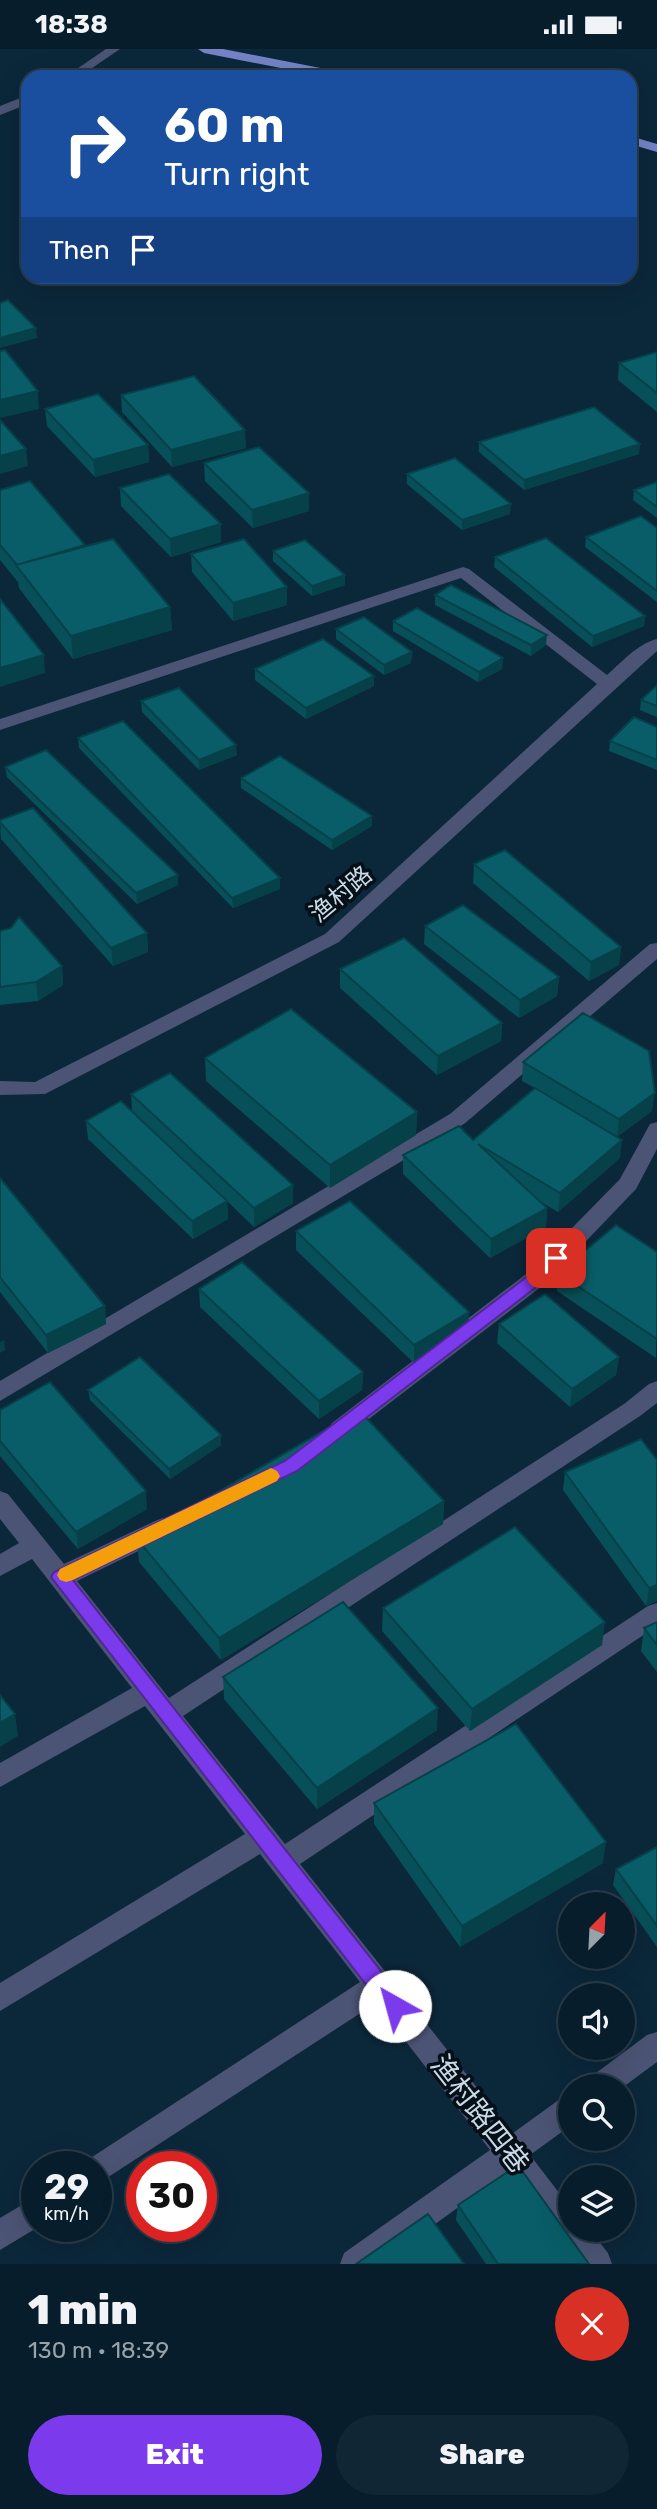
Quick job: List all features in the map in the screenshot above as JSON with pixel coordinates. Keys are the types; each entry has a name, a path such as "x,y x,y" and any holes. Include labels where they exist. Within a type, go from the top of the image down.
{"main road":[{"path":"204,49 310,70"},
{"path":"637,142 657,148"}],"street":[{"path":"82,70 114,49"},
{"path":"0,111 21,102"},
{"path":"0,725 463,572 609,685"},
{"name":"渔村路","path":"0,1088 38,1089 332,938 644,651 657,644"},
{"path":"0,1392 457,1119 657,949"},
{"path":"323,1441 538,1276 628,1184 657,1129"},
{"path":"167,1713 621,1418 657,1390"},
{"name":"渔村路四巷","path":"0,1501 597,2264"},
{"path":"61,1577 182,1519"},
{"path":"0,1566 35,1545"},
{"path":"282,1861 657,1613"},
{"path":"0,1776 149,1691"},
{"path":"0,1998 264,1837"},
{"path":"112,2160 379,1985"},
{"path":"618,2074 657,2045"},
{"path":"355,2264 558,2118"},
{"path":"0,2235 21,2221"}],"building":[{"path":"8,300 36,328 0,338 0,303"},
{"path":"5,350 38,391 0,400 0,351"},
{"path":"657,352 657,393 619,363"},
{"path":"194,376 245,430 171,450 121,395"},
{"path":"98,394 148,445 93,460 45,409"},
{"path":"594,407 640,444 524,480 479,442"},
{"path":"0,420 26,449 0,456"},
{"path":"259,447 309,493 252,510 204,463"},
{"path":"455,458 511,504 462,520 407,474"},
{"path":"169,474 221,524 170,539 120,488"},
{"path":"30,481 85,545 17,565 0,545 0,490"},
{"path":"657,482 657,507 634,490"},
{"path":"641,516 657,528 657,591 586,537"},
{"path":"546,538 645,616 593,636 495,557"},
{"path":"113,539 170,607 71,636 16,565"},
{"path":"244,539 287,587 233,603 191,554"},
{"path":"305,540 345,575 312,586 273,551"},
{"path":"451,585 547,635 531,645 435,595"},
{"path":"0,599 44,655 0,668"},
{"path":"417,608 503,658 479,672 393,621"},
{"path":"364,617 412,652 384,665 336,629"},
{"path":"323,639 374,676 306,708 255,669"},
{"path":"657,685 657,706 641,700"},
{"path":"179,688 236,745 199,760 141,701"},
{"path":"634,717 657,727 657,760 610,741"},
{"path":"123,721 280,878 232,898 78,738"},
{"path":"46,750 178,875 136,893 5,767"},
{"path":"280,756 372,816 332,840 241,778"},
{"path":"33,808 147,933 111,948 0,822"},
{"path":"505,850 621,947 591,962 474,864"},
{"path":"463,905 559,977 520,1000 425,926"},
{"path":"19,917 62,966 36,982 0,987 0,931 11,928"},
{"path":"404,938 502,1023 438,1056 340,969"},
{"path":"291,1009 417,1112 330,1165 205,1058"},
{"path":"583,1013 649,1051 655,1093 619,1119 523,1062"},
{"path":"170,1073 293,1185 254,1208 131,1094"},
{"path":"535,1088 622,1140 560,1193 478,1144 547,1208 491,1239 403,1155 459,1126 473,1140"},
{"path":"121,1101 227,1201 192,1221 86,1121"},
{"path":"0,1178 105,1306 46,1335 0,1277"},
{"path":"350,1201 469,1312 414,1345 296,1231"},
{"path":"616,1225 657,1252 657,1339 558,1273"},
{"path":"242,1262 363,1372 319,1401 199,1289"},
{"path":"545,1294 619,1357 572,1389 499,1324"},
{"path":"140,1357 221,1435 169,1469 88,1390"},
{"path":"50,1382 146,1491 76,1532 0,1441 0,1410"},
{"path":"359,1410 444,1501 219,1638 137,1539"},
{"path":"641,1439 657,1460 657,1585 649,1588 565,1472"},
{"path":"515,1527 605,1622 472,1709 383,1608"},
{"path":"343,1602 438,1708 317,1788 223,1677"},
{"path":"657,1622 657,1645 644,1628"},
{"path":"0,1695 15,1714 0,1723"},
{"path":"516,1724 606,1842 462,1926 374,1803"},
{"path":"657,1847 657,1926 635,1892 616,1869"},
{"path":"518,2165 558,2221 558,2242 573,2242 589,2264 498,2264 458,2205"},
{"path":"428,2214 464,2264 356,2264"}],"slow traffic":[{"path":"66,1575 271,1476"}],"route":[{"path":"395,2006 61,1577 291,1466 538,1276 556,1258"}]}
